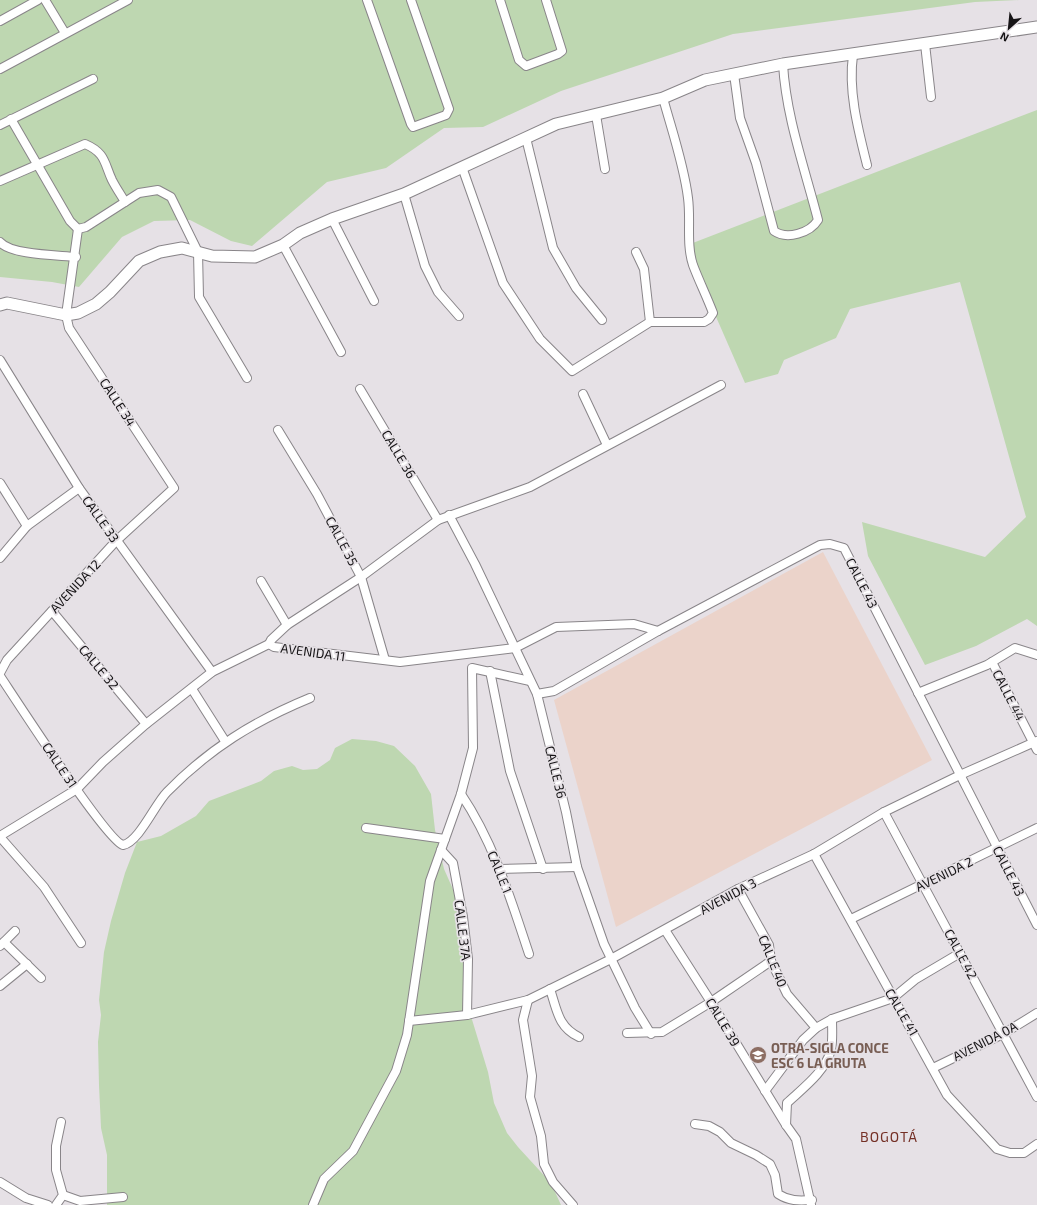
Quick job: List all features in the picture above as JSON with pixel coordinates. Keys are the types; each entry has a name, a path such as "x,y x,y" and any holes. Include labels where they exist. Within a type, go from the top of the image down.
{"street":[{"path":"0,21 38,0"},
{"path":"45,0 66,33"},
{"path":"0,69 66,33 112,4 128,0"},
{"path":"367,0 413,126 446,115 448,109 411,0"},
{"path":"500,0 519,60 526,66 558,54 562,51 546,0"},
{"path":"0,305 7,303 66,315 78,313 96,304 110,292 139,261 160,252 182,248 212,256 255,257 283,245 300,233 332,219 404,194 556,124 663,98 706,80 783,64 1037,27"},
{"path":"925,44 931,97"},
{"path":"853,55 854,98 857,126 867,165"},
{"path":"734,74 740,118 756,163 774,231 781,236 790,236 814,226 818,220 791,118 783,64"},
{"path":"0,125 93,79"},
{"path":"462,167 503,283 540,339 572,371 650,322 704,322 709,319 712,313 705,289 693,264 689,234 686,185 663,98"},
{"path":"596,115 605,169"},
{"path":"11,119 70,221 78,229 76,257 69,288 66,315"},
{"path":"526,138 553,248 576,288 602,320"},
{"path":"0,181 78,145 85,144 91,146 105,159 112,180 125,202"},
{"path":"78,229 86,227 139,193 158,190 171,197 198,252 198,296 247,378"},
{"path":"404,194 425,266 438,292 459,316"},
{"path":"332,219 374,301"},
{"path":"0,242 3,245 15,250 76,257"},
{"path":"283,245 341,352"},
{"path":"636,252 644,269 650,322"},
{"name":"CALLE 34","path":"66,315 69,328 174,488"},
{"name":"CALLE 33","path":"0,360 79,488 212,672"},
{"path":"269,644 271,640 287,625 361,576 438,520 530,487 721,385"},
{"name":"CALLE 36","path":"360,388 438,520"},
{"path":"583,394 607,445"},
{"name":"CALLE 35","path":"278,430 317,494 361,576 385,660"},
{"path":"0,483 27,526"},
{"path":"0,558 27,526 79,488"},
{"name":"AVENIDA 12","path":"0,673 8,660 116,541 174,488"},
{"name":"CALLE 36","path":"449,515 475,564 537,694 566,812 577,867 604,944 635,1008 651,1034"},
{"name":"CALLE 43","path":"537,694 554,691 658,631 820,546 830,544 844,548 1037,925"},
{"path":"261,581 287,625"},
{"name":"CALLE 32","path":"52,611 146,724"},
{"name":"AVENIDA 11","path":"0,836 77,789 103,762 146,724 212,672 269,644 274,647 400,662 515,648 556,627 634,624 658,631"},
{"path":"918,693 992,662 1014,648 1037,655"},
{"path":"313,1205 324,1179 353,1151 392,1078 408,1035 430,881 461,794 473,748 472,668 470,654"},
{"name":"CALLE 44","path":"992,662 1036,745"},
{"path":"472,668 530,681"},
{"path":"490,671 510,771 543,869"},
{"name":"CALLE 31","path":"0,676 77,789 114,840 120,844 127,845 144,826 164,794 191,768 225,741"},
{"path":"192,689 225,741 275,712 310,698"},
{"name":"AVENIDA 3","path":"409,1021 466,1016 528,1000 611,959 738,889 814,854 884,812 960,775 1036,745"},
{"name":"CALLE 1","path":"461,794 470,808 501,870 529,954"},
{"name":"CALLE 42","path":"884,812 1037,1097"},
{"path":"366,828 445,839"},
{"name":"AVENIDA 2","path":"851,919 1037,828"},
{"path":"0,836 44,888 81,943"},
{"name":"CALLE 37A","path":"441,850 453,863 463,918 468,959 466,1016"},
{"name":"CALLE 41","path":"814,854 947,1095 997,1149 1010,1154 1024,1153 1037,1144"},
{"path":"501,870 577,867"},
{"name":"CALLE 40","path":"738,889 769,945 772,961 787,994 816,1028"},
{"name":"CALLE 39","path":"665,930 796,1139 812,1202"},
{"path":"15,931 2,944 27,964 41,978"},
{"path":"765,1091 803,1040 816,1028 832,1019 893,998 916,979 960,952"},
{"path":"627,1033 651,1034 662,1032 711,1002 772,961"},
{"path":"0,986 27,964"},
{"path":"550,989 563,1026 571,1033 579,1037"},
{"path":"528,1000 523,1020 532,1076 530,1097 541,1136 544,1164 553,1182 573,1205"},
{"name":"AVENIDA 0A","path":"933,1068 1003,1034 1037,1013"},
{"path":"786,1125 787,1103 812,1080 823,1066 831,1051 832,1019"},
{"path":"56,1205 62,1195 56,1170 56,1146 61,1122"},
{"path":"695,1124 709,1126 720,1132 731,1143 756,1155 770,1164 776,1175 778,1194 788,1200 812,1202"},
{"path":"0,1182 26,1198 48,1205"},
{"path":"62,1195 80,1201 123,1197"}],"shaded area":[{"path":"823,552 932,760 616,927 554,700"}],"green space":[{"path":"0,0 1019,0 975,2 733,34 561,91 483,127 444,128 386,168 327,182 252,246 231,241 190,220 154,221 122,237 79,287 52,282 0,277"},
{"path":"1037,110 1037,626 1027,619 976,646 925,665 868,556 862,522 985,557 1026,517 960,282 850,309 836,338 784,360 778,374 745,383 685,246"},
{"path":"352,739 376,741 394,746 415,766 431,794 435,830 444,869 456,896 461,916 470,1013 488,1072 494,1103 507,1133 551,1183 561,1205 107,1205 107,1155 101,1128 99,1085 98,1042 101,1015 99,1000 104,952 111,921 125,873 137,842 161,836 196,816 209,801 261,781 274,771 292,766 303,770 317,769 330,760 335,748"}],"place":[{"name":"OTRA-SIGLA CONCE ESC 6 LA GRUTA","path":"758,1055"}],"district":[{"name":"BOGOTÁ","path":"889,1137"}]}
